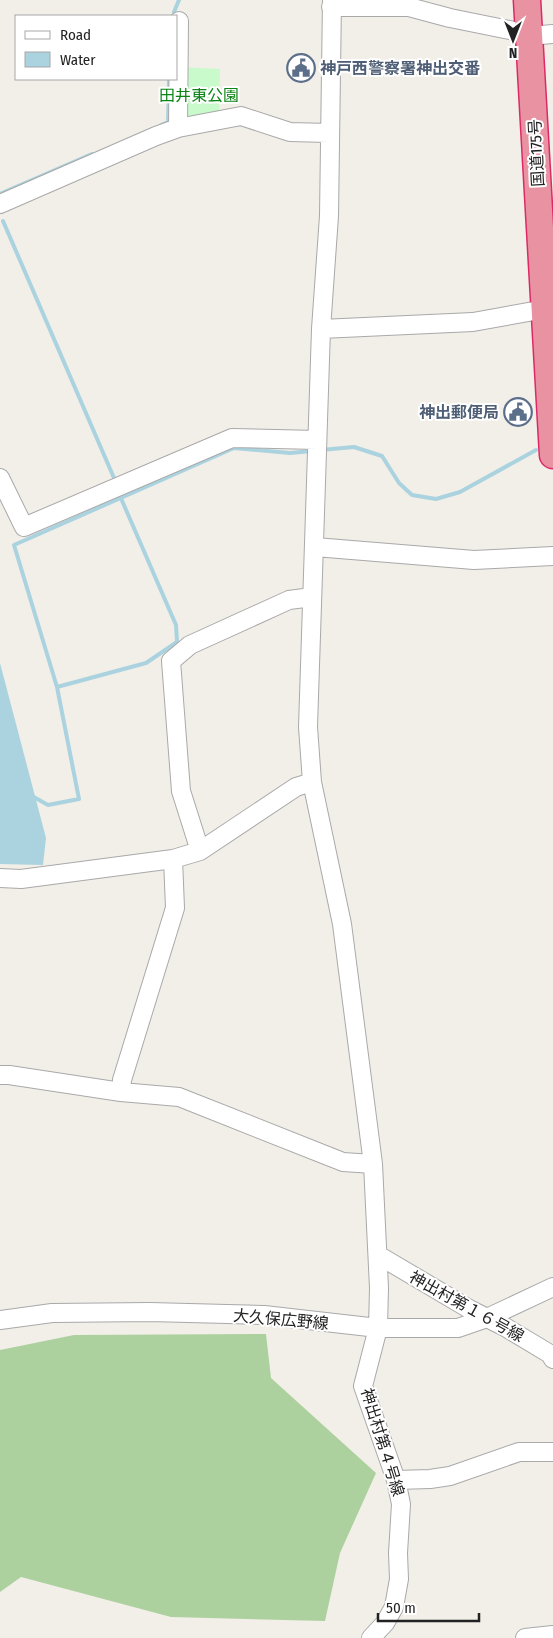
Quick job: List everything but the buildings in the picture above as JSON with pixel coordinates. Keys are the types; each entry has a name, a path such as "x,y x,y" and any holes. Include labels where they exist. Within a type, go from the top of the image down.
{"highway":[{"name":"国道175号","path":"527,0 541,34 545,178 545,309 551,378 553,455"}],"street":[{"path":"332,3 409,7 450,18 541,34"},
{"name":"神出村第４号線","path":"332,3 329,216 321,329 308,727 312,782 342,924 373,1164 378,1255 378,1328 363,1386 396,1480 401,1504 398,1553 399,1579 394,1606 385,1623 370,1638"},
{"path":"178,128 179,21"},
{"path":"0,204 178,128 240,116 290,132 329,133"},
{"path":"321,329 473,322 545,309"},
{"path":"0,478 24,527 232,438 317,440"},
{"path":"315,547 474,560 553,556"},
{"path":"200,851 181,792 171,661 190,645 289,600 312,597"},
{"path":"0,878 21,879 173,859 200,851 296,787 312,782"},
{"path":"121,1092 122,1080 175,908 173,859"},
{"path":"0,1075 9,1074 121,1092 179,1097 343,1162 373,1164"},
{"name":"神出村第１６号線","path":"378,1255 550,1354 553,1359"},
{"name":"大久保広野線","path":"0,1320 52,1313 150,1312 264,1315 378,1328 458,1328 487,1318 553,1287"},
{"path":"396,1480 430,1479 450,1476 519,1452 553,1452"},
{"path":"525,1638 553,1635"}],"green space":[{"name":"田井東公園","path":"179,67 220,69 219,120 178,128"},
{"path":"266,1334 271,1378 376,1473 340,1553 325,1621 171,1617 21,1577 0,1592 0,1350 74,1335"}],"water":[{"path":"0,663 46,838 43,865 0,864"}],"waterway":[{"path":"174,12 179,0"},
{"path":"161,125 168,122 169,80"},
{"path":"0,194 92,154"},
{"path":"3,221 114,478"},
{"path":"321,450 354,447 382,456 399,483 412,495 436,499 460,492 536,450"},
{"path":"32,796 48,805 79,799 57,687 14,545 234,448 290,453 312,451"},
{"path":"57,687 146,663 177,642 176,625 120,496"}],"place":[{"name":"神戸西警察署神出交番","path":"301,68"},
{"name":"神出郵便局","path":"518,412"}]}
